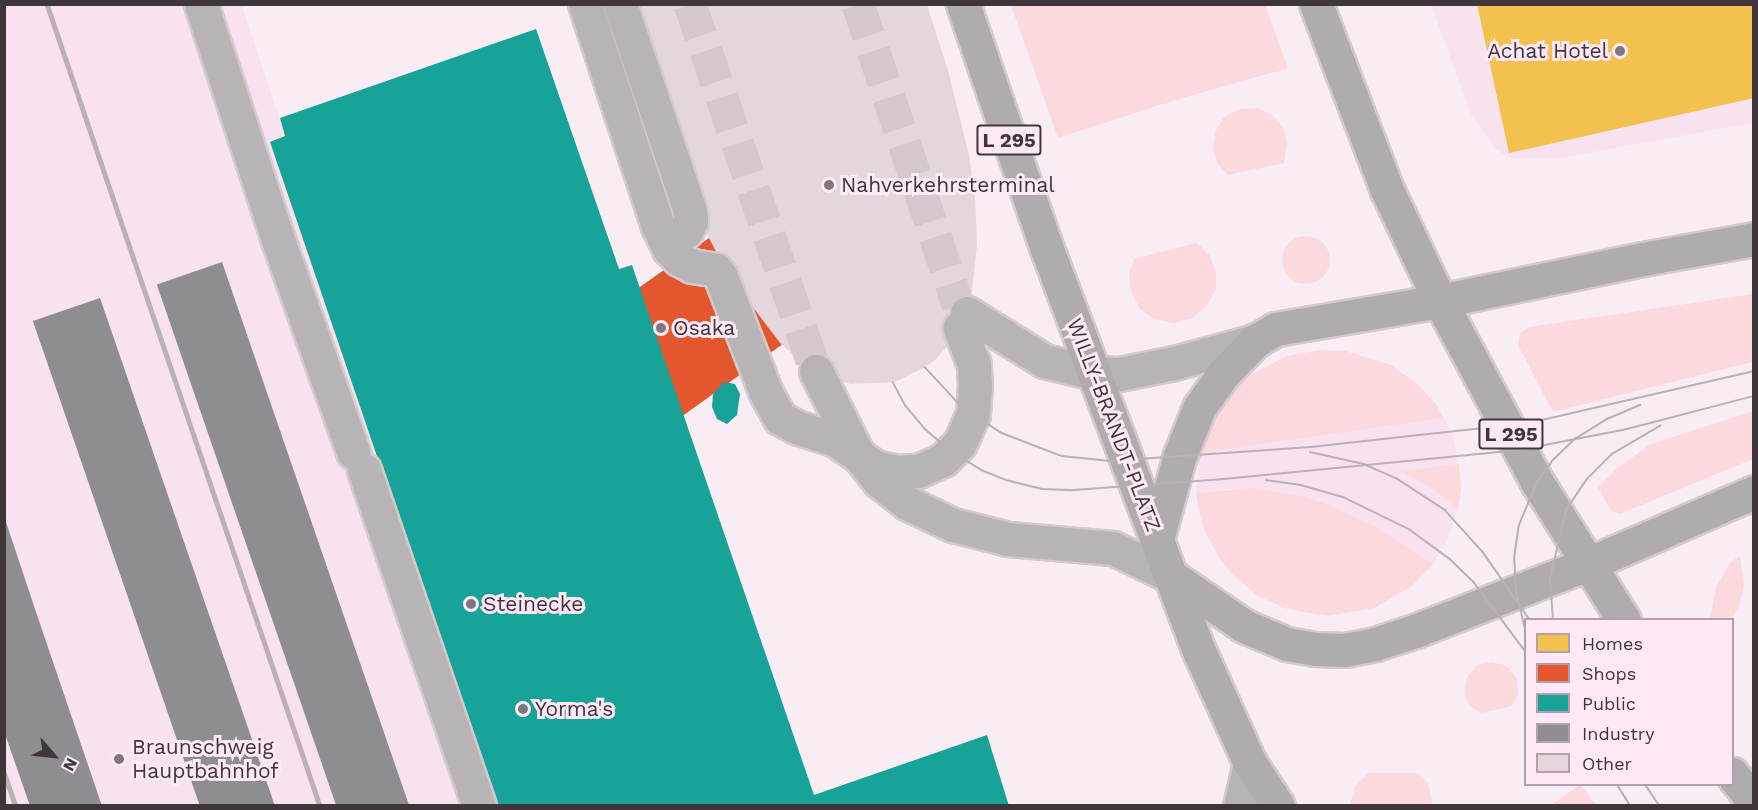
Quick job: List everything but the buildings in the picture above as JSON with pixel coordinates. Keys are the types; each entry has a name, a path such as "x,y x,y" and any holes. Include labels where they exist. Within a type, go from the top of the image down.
{"main road":[{"name":"WILLY-BRANDT-PLATZ","path":"963,4 1057,275 1204,663 1250,763 1278,806"},
{"name":"L 295","path":"1316,4 1387,190 1440,302 1537,482 1623,618"},
{"path":"1157,540 1179,458 1199,408 1224,373 1255,341 1276,328 1440,302 1643,259 1754,239"},
{"path":"1170,576 1244,626 1287,644 1314,649 1345,650 1375,644 1415,631 1588,564 1741,497"},
{"path":"1734,777 1754,802"}],"lane":[{"path":"201,4 277,237 359,461 479,806"},
{"path":"585,4 658,226 669,249 679,259 692,266 716,270 721,277 766,393 780,418 796,428 834,439 875,467 896,472 929,468 952,452 969,425 975,386 974,365 963,321 1044,361 1094,373 1119,374 1174,363 1255,341"},
{"path":"620,4 690,211 691,221 686,231 676,235 666,234 658,226"},
{"path":"816,371 857,453 879,481 908,503 952,525 1008,538 1113,548 1170,576"},
{"path":"1240,806 1250,763"}],"shaded area":[{"path":"5,5 242,5 285,136 270,142 496,805 5,806"},
{"path":"1011,5 1265,5 1288,68 1169,102 1058,138"},
{"name":"Achat Hotel","path":"1431,5 1753,5 1753,123 1561,158 1513,159 1495,149 1471,114"},
{"path":"1257,108 1272,115 1283,127 1287,143 1284,163 1228,175 1217,163 1213,147 1216,130 1225,116 1240,109"},
{"path":"1301,236 1311,236 1323,243 1330,255 1330,265 1323,277 1311,284 1301,284 1286,273 1282,265 1282,255 1293,240"},
{"path":"1197,243 1210,256 1216,272 1216,289 1207,305 1193,318 1174,323 1155,319 1140,309 1131,292 1129,274 1134,259"},
{"path":"1753,294 1753,362 1553,412 1518,345 1520,333 1529,327"},
{"path":"1319,350 1345,351 1389,364 1416,383 1435,403 1444,418 1200,453 1204,436 1216,412 1228,395 1250,375 1287,356"},
{"path":"1753,411 1753,459 1620,514 1611,511 1598,488 1616,469 1651,444"},
{"path":"1444,418 1452,433 1459,464 1402,471 1435,490 1458,510 1447,541 1433,564 1377,527 1327,504 1302,496 1230,489 1196,493 1200,453"},
{"path":"1459,464 1461,490 1458,510 1435,490 1401,471"},
{"path":"1252,488 1302,496 1327,504 1377,527 1433,564 1412,586 1374,608 1326,616 1284,608 1258,596 1234,576 1220,559 1206,534 1200,516 1196,493"},
{"path":"1740,555 1744,583 1740,604 1733,618 1710,618 1716,587 1729,564"},
{"path":"1493,662 1508,667 1517,679 1518,693 1512,706 1482,713 1469,706 1464,692 1467,677 1477,665"},
{"path":"1368,773 1418,773 1428,783 1433,805 1350,805 1354,788"},
{"path":"1582,786 1596,805 1551,805"}],"tunnel":[{"path":"690,4 816,371"},
{"path":"858,4 958,305 967,313"}],"tram line":[{"path":"925,367 963,408 1002,433 1062,456 1110,461 1311,447 1529,423 1754,371"},
{"path":"893,382 906,406 925,429 952,452 984,471 1006,480 1042,489 1074,490 1224,479 1519,450 1627,429 1754,396"},
{"path":"1524,625 1516,592 1514,559 1519,525 1537,482 1554,459 1575,439 1607,419 1640,405"},
{"path":"1553,618 1550,579 1566,510 1586,480 1612,454 1660,426"},
{"path":"1310,452 1364,464 1396,478 1445,510 1483,552 1529,618"},
{"path":"1266,480 1301,485 1343,497 1409,529 1450,559 1473,581 1524,649"},
{"path":"1618,786 1631,806"},
{"path":"1646,786 1660,806"}],"railway":[{"path":"47,4 320,806"},
{"path":"4,772 16,806"}],"place":[{"name":"Achat Hotel","path":"1620,51"},
{"name":"Nahverkehrsterminal","path":"829,185"},
{"name":"Osaka","path":"661,328"},
{"name":"Steinecke","path":"471,604"},
{"name":"Yorma's","path":"523,709"},
{"name":"Braunschweig Hauptbahnhof","path":"119,759"}]}
